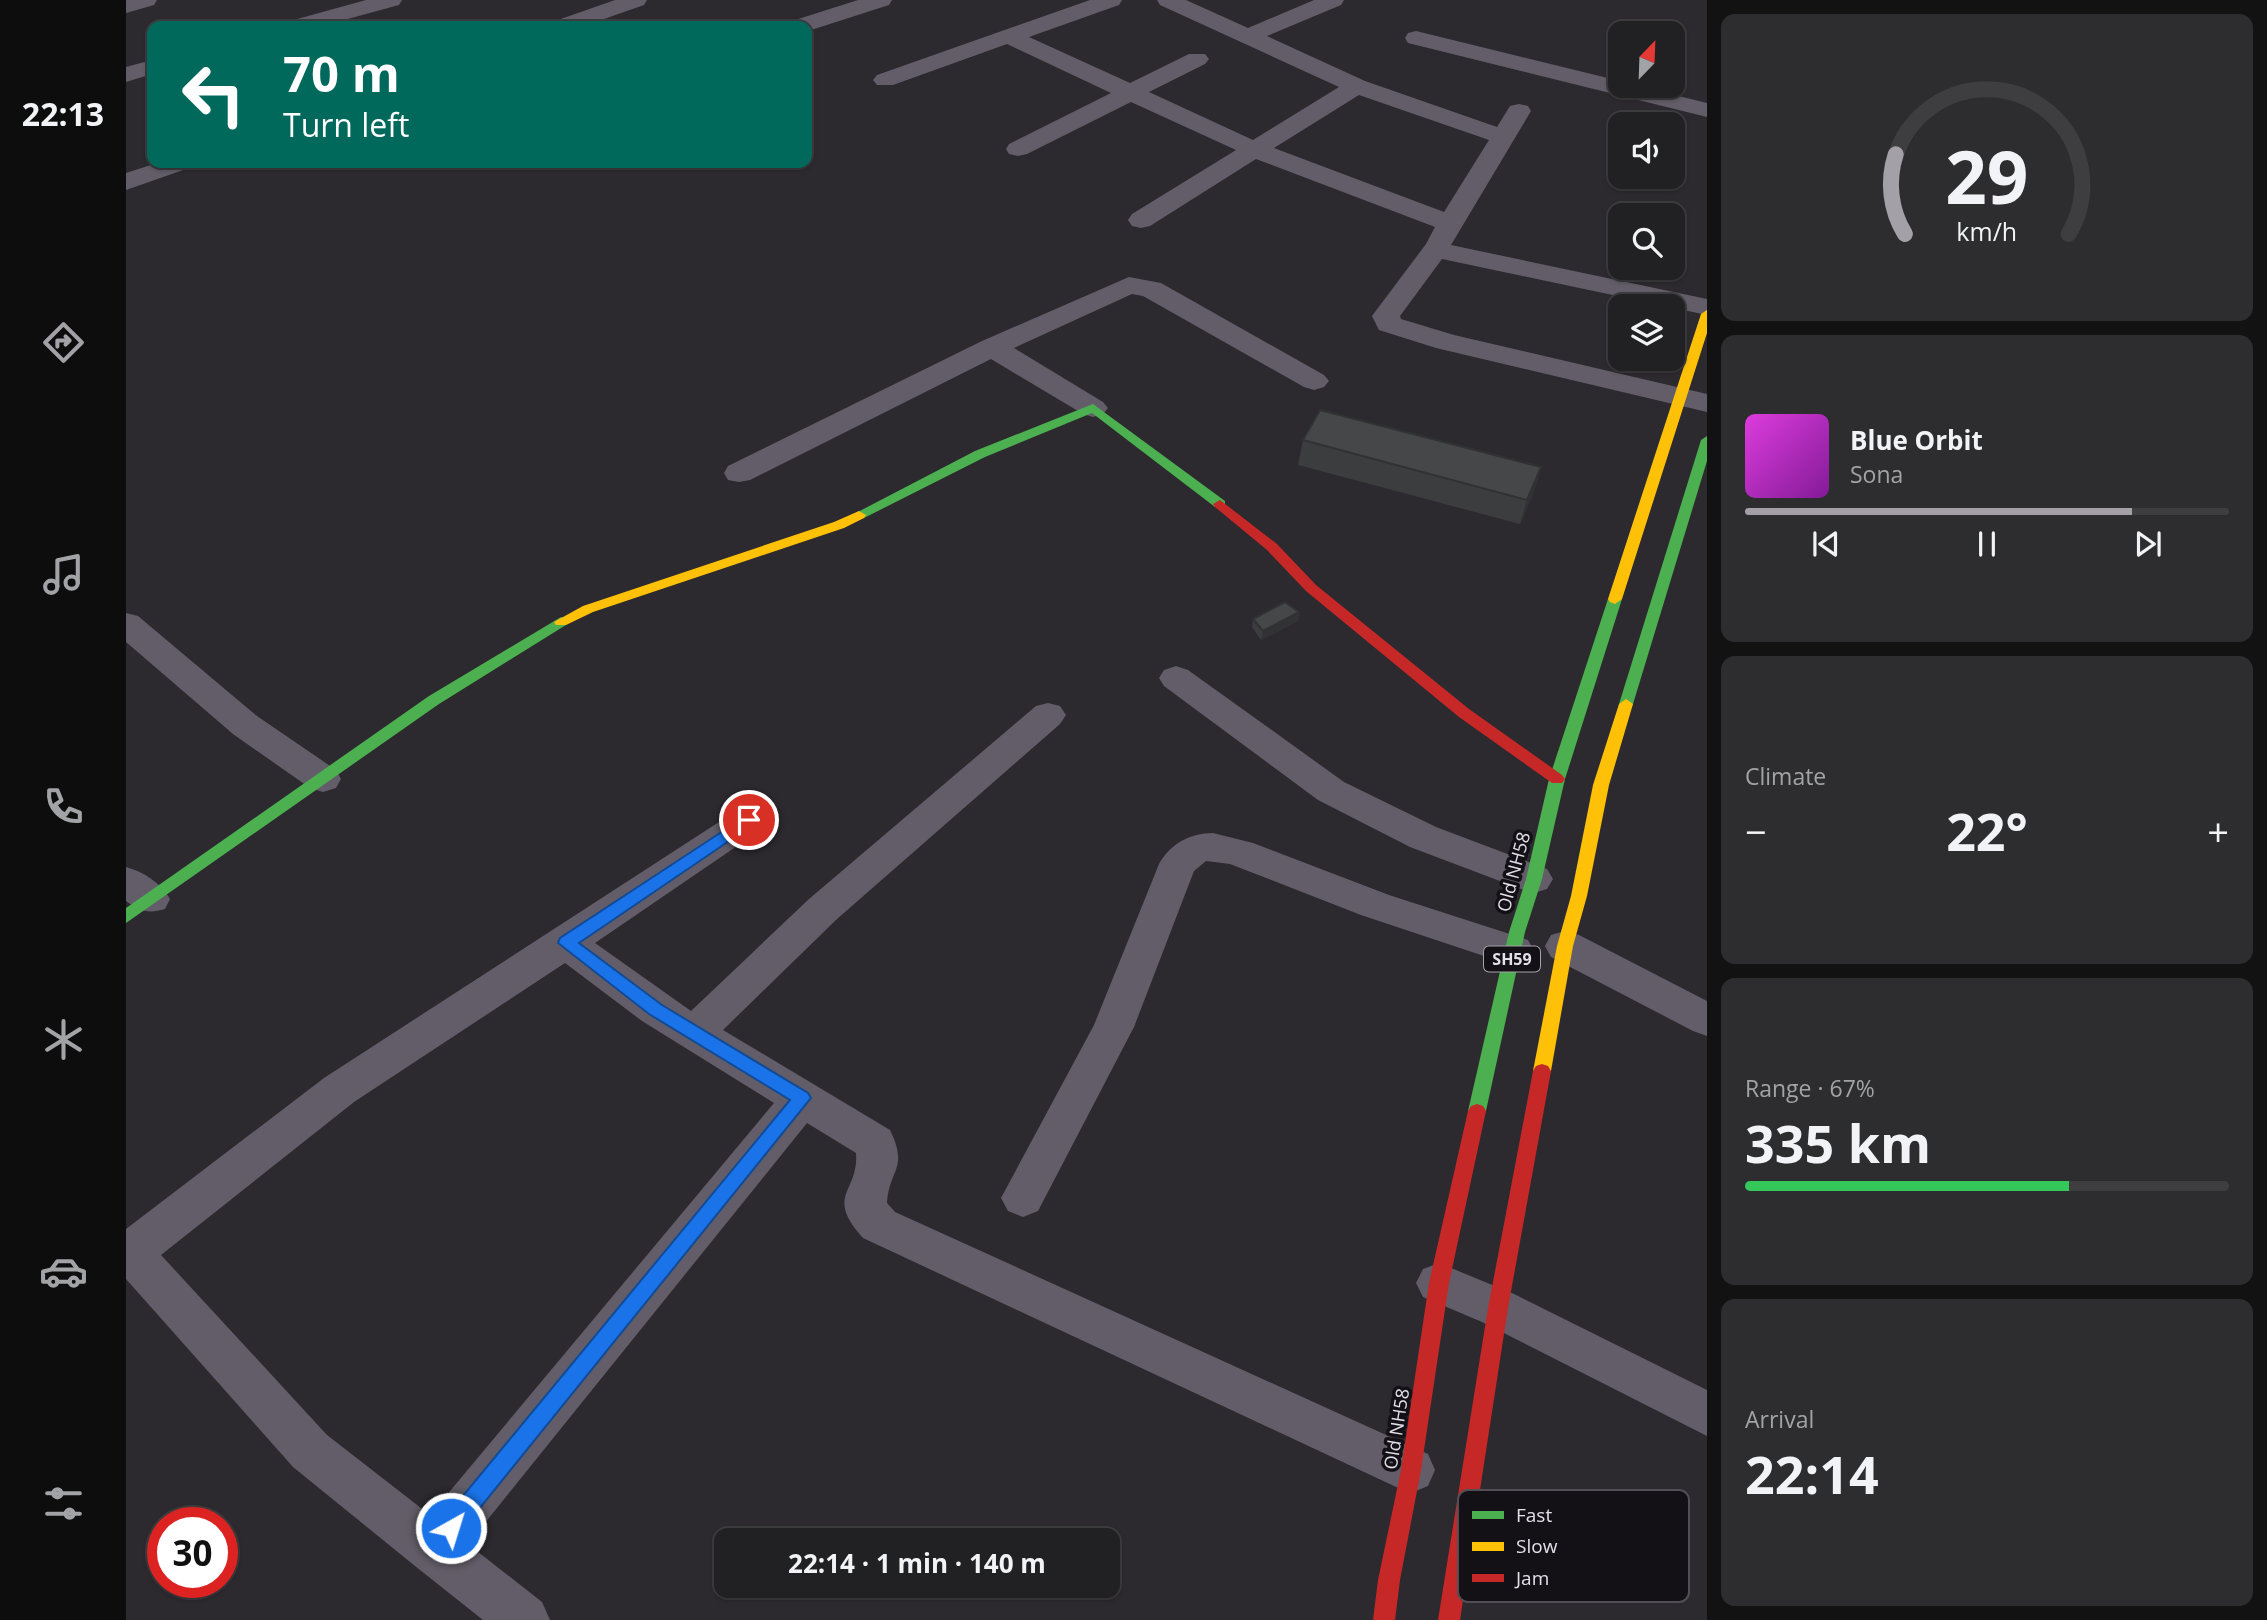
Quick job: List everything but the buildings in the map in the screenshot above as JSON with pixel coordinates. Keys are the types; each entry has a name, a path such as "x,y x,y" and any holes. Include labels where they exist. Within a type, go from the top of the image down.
{"main road":[{"name":"Old NH58","path":"1384,1620 1389,1580 1411,1471 1439,1283 1514,951 1557,779 1637,524 1659,464 1694,400 1707,314"},
{"path":"134,899 323,779 434,700 576,614 839,525 980,454 1093,408 1208,494 1272,547 1311,587 1464,713 1557,779"},
{"name":"SH59","path":"1469,1490 1498,1308 1565,946 1579,896 1601,785 1609,722 1702,475 1707,440"},
{"path":"1578,713 1609,722"},
{"name":"SH59","path":"1449,1620 1458,1563"}],"street":[{"path":"126,6 146,0"},
{"path":"316,21 391,0"},
{"path":"576,21 636,0"},
{"path":"812,22 881,0"},
{"path":"885,80 1111,0"},
{"path":"1168,0 1357,86 1503,137"},
{"path":"1248,36 1333,0"},
{"path":"1008,36 1255,150 1451,224"},
{"path":"1416,38 1707,110"},
{"path":"1018,149 1196,59"},
{"path":"126,75 147,69"},
{"path":"1141,220 1357,86"},
{"path":"1520,111 1435,250 1386,316 1389,324 1446,342 1694,400"},
{"path":"126,182 166,168"},
{"path":"1435,250 1707,307"},
{"path":"739,473 992,348 1118,288 1135,284 1151,289 1314,381"},
{"path":"992,348 1093,408"},
{"path":"1659,464 1702,475"},
{"path":"126,624 245,725 323,779"},
{"path":"1176,678 1331,791 1423,837 1534,879"},
{"path":"694,1033 823,909 1048,715"},
{"path":"524,1620 310,1451 128,1251 339,1090 749,820"},
{"path":"1023,1198 1114,1027 1178,864 1190,851 1203,846 1217,846 1240,853 1374,905 1514,951"},
{"path":"566,943 656,1010 874,1143 879,1154 879,1167 864,1198 864,1207 878,1225 1411,1471"},
{"path":"1565,946 1707,1020"},
{"path":"433,1549 802,1098"},
{"path":"1439,1283 1498,1308 1707,1415"}],"traffic: fast":[{"path":"859,515 980,454 1093,408 1220,504"},
{"path":"1626,704 1707,440"},
{"path":"1477,1111 1517,932 1534,879 1557,779 1615,599"},
{"path":"126,917 434,700 561,622"}],"traffic: slow":[{"path":"1615,599 1707,314"},
{"path":"561,622 588,609 839,525 859,515"},
{"path":"1542,1071 1565,946 1579,896 1601,785 1626,704"}],"traffic: jam":[{"path":"1220,504 1272,547 1311,588 1464,713 1557,779"},
{"path":"1469,1490 1498,1308 1542,1071"},
{"path":"1384,1620 1389,1580 1411,1470 1439,1283 1477,1111"},
{"path":"1449,1620 1458,1563"}],"route":[{"path":"451,1528 802,1098 656,1010 566,943 749,820"}]}
